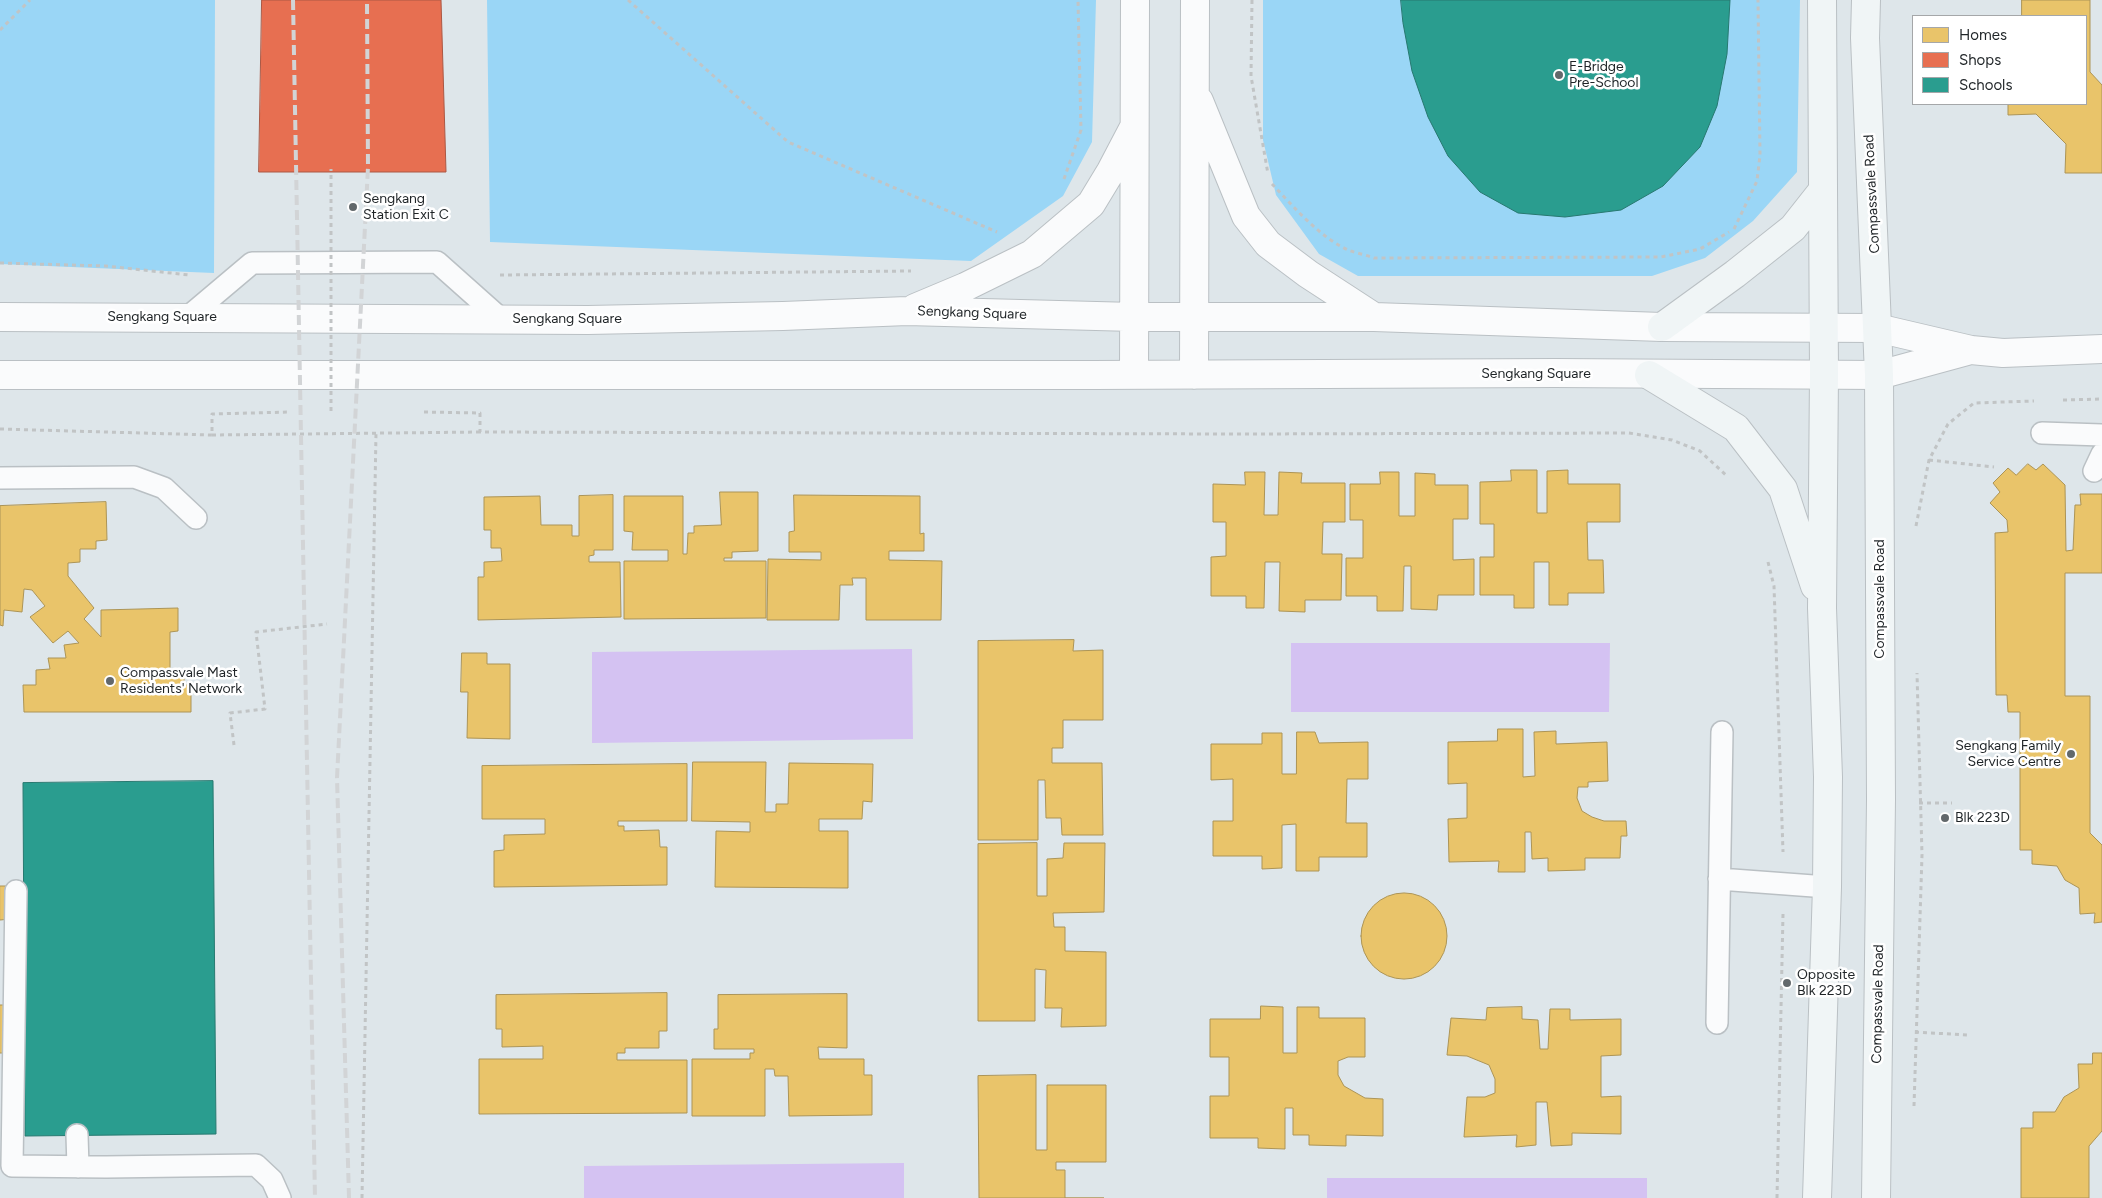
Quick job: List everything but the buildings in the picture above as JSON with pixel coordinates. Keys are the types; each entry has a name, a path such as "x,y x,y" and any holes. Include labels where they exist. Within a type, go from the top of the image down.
{"street":[{"path":"1134,375 1135,0"},
{"path":"1194,375 1195,0"},
{"path":"1816,1198 1827,887 1828,777 1822,608 1824,374 1822,0"},
{"name":"Compassvale Road","path":"1866,0 1865,38 1879,375 1882,800 1876,1198"},
{"path":"1195,91 1246,216 1268,244 1308,274 1374,317"},
{"path":"906,311 965,287 1032,254 1090,204 1111,171 1136,123"},
{"path":"1662,327 1742,269 1793,228 1822,190"},
{"name":"Sengkang Square","path":"0,317 501,319 774,316 906,311 1194,318 1374,317 1662,327 1877,328 1971,350"},
{"path":"1971,350 2003,353 2102,350"},
{"name":"Sengkang Square","path":"0,375 1194,375 1555,373 1879,375 1971,350"},
{"path":"1649,375 1736,428 1783,489 1822,608"}],"lane":[{"path":"188,317 252,263 437,262 501,319"},
{"path":"2042,433 2102,435"},
{"path":"0,478 134,476 164,488 196,518"},
{"path":"1717,1023 1722,732"},
{"path":"1719,879 1827,887"},
{"path":"16,891 12,1166 256,1165 272,1180 280,1198"},
{"path":"78,1135 78,1167"}],"path":[{"path":"0,30 30,0"},
{"path":"628,0 788,142 1002,234"},
{"path":"1060,187 1081,130 1078,0"},
{"path":"1252,0 1251,76 1270,182 1299,212 1331,240 1349,250 1374,258 1661,256 1700,249 1735,228 1757,181 1760,155 1758,0"},
{"path":"330,411 331,169"},
{"path":"451,275 916,271"},
{"path":"2063,400 2102,398"},
{"path":"1915,530 1929,460 1948,424 1974,404 2043,401"},
{"path":"212,435 212,414 291,412"},
{"path":"480,412 480,432"},
{"path":"0,429 212,435 480,432 1236,434 1629,432 1672,440 1700,451 1735,484"},
{"path":"362,1198 376,433"},
{"path":"1929,460 1994,467"},
{"path":"1768,558 1774,586 1784,884 1777,1198"},
{"path":"234,745 230,713 265,709 256,632 327,624"},
{"path":"1914,1110 1922,855 1917,670"},
{"path":"1878,1021 1916,1032 1967,1035"}],"shaded area":[{"path":"0,0 215,0 214,273 0,264"},
{"path":"487,0 1096,0 1092,142 1063,196 971,261 490,242"},
{"path":"1263,0 1800,0 1797,172 1753,221 1705,258 1652,276 1358,276 1319,254 1276,195 1263,140"},
{"path":"1291,643 1610,643 1609,712 1291,712"},
{"path":"912,649 913,739 592,743 592,652"},
{"path":"904,1163 904,1198 584,1198 584,1166"},
{"path":"1327,1178 1647,1178 1647,1198 1327,1198"}],"railway":[{"path":"293,0 315,1198"},
{"path":"349,1198 337,778 368,167 367,0"}],"place":[{"name":"E-Bridge Pre-School","path":"1559,75"},
{"name":"Sengkang Station Exit C","path":"353,207"},
{"name":"Compassvale Mast Residents' Network","path":"110,681"},
{"name":"Sengkang Family Service Centre","path":"2071,754"},
{"name":"Blk 223D","path":"1945,818"},
{"name":"Opposite Blk 223D","path":"1787,983"}]}
